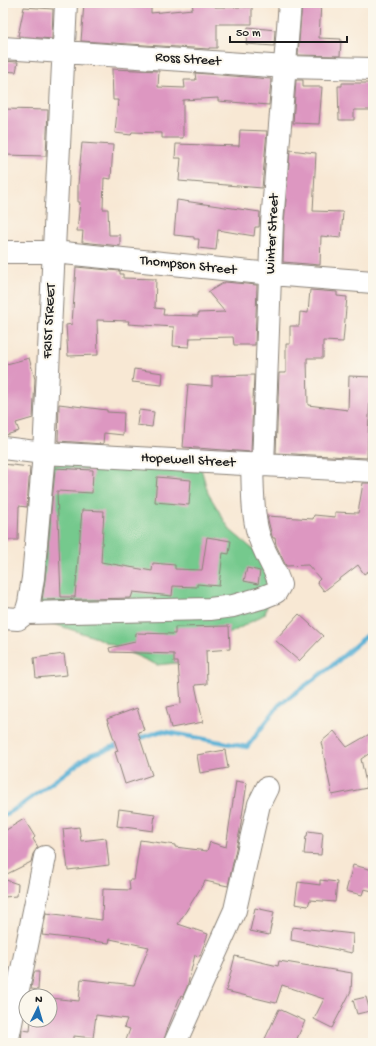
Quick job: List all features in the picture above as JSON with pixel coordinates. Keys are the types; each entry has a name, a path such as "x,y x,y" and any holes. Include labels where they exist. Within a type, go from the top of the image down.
{"street":[{"name":"FRIST STREET","path":"26,613 33,578 44,453 66,3"},
{"name":"Winter Street","path":"26,613 210,610 233,606 276,592 280,585 278,577 264,550 255,520 272,223 286,67 290,3"},
{"name":"Ross Street","path":"3,48 286,67 373,69"},
{"name":"Thompson Street","path":"3,252 54,252 270,274 373,282"},
{"name":"Hopewell Street","path":"3,448 44,453 373,471"},
{"path":"3,618 18,619 26,613"},
{"path":"175,1043 234,910 259,804 267,788"},
{"path":"7,1043 45,857"}],"green space":[{"path":"46,464 200,465 208,493 230,530 261,556 272,585 265,614 220,639 195,661 157,665 97,638 33,617"}],"building":[{"path":"84,3 151,3 151,13 193,9 192,3 215,3 215,7 252,7 252,24 217,24 217,48 209,49 81,41"},
{"path":"302,3 321,3 319,38 341,39 340,56 298,55"},
{"path":"24,7 53,9 52,39 18,36"},
{"path":"248,27 275,30 274,46 246,44"},
{"path":"3,61 18,62 16,72 3,71"},
{"path":"112,69 159,71 158,87 185,88 184,80 196,80 195,73 271,79 269,105 218,101 218,98 183,100 183,138 162,138 162,133 132,132 131,135 115,133 118,100 113,100"},
{"path":"296,80 303,80 303,87 322,87 319,124 293,123"},
{"path":"342,83 373,83 373,110 354,110 354,120 339,120 338,86 342,86"},
{"path":"3,109 48,110 46,156 3,155"},
{"path":"240,130 267,131 262,188 179,181 181,158 175,158 176,144 239,146"},
{"path":"82,143 113,145 111,179 104,178 103,209 108,209 109,235 120,235 120,246 82,242 83,231 77,231 80,202 78,202 78,184"},
{"path":"290,150 316,153 313,211 343,212 341,238 321,236 320,265 283,262 284,224"},
{"path":"177,200 260,212 259,227 255,227 254,236 218,230 216,250 198,248 199,239 174,235"},
{"path":"76,267 120,271 120,274 123,274 123,278 156,279 155,308 164,309 163,315 198,316 198,313 225,312 208,292 225,282 257,285 255,345 234,345 233,337 190,338 189,347 173,346 174,327 128,324 129,321 97,320 98,355 68,356 66,325 72,324"},
{"path":"310,290 337,292 337,296 347,297 343,342 323,341 323,358 307,358 308,405 348,410 349,376 373,377 373,396 370,396 367,458 276,453 279,373 286,373 286,344 290,344 290,326 299,326 300,312 308,313"},
{"path":"29,358 35,379 33,418 16,423 19,431 3,436 3,365"},
{"path":"134,369 163,373 162,385 132,382"},
{"path":"254,375 251,452 183,447 188,384 212,386 212,376"},
{"path":"59,404 107,410 107,412 124,413 123,435 104,433 103,444 58,441"},
{"path":"139,410 154,412 152,427 137,425"},
{"path":"3,464 30,467 27,507 19,506 18,540 3,540"},
{"path":"55,468 93,470 92,493 57,491 61,597 75,597 82,510 104,511 101,562 152,571 153,563 175,565 175,569 202,570 207,537 231,541 229,554 223,553 219,586 197,584 197,587 173,586 172,596 133,592 131,598 42,600"},
{"path":"157,477 191,480 189,505 155,502"},
{"path":"363,483 373,483 373,568 364,574 358,565 324,591 317,582 320,579 308,565 286,566 276,545 275,538 272,536 267,516 313,519 314,515 335,517 335,512 358,513"},
{"path":"247,568 260,571 258,584 244,581"},
{"path":"299,614 323,636 299,661 275,640"},
{"path":"229,626 230,649 206,651 207,684 195,685 203,722 171,728 166,707 181,704 178,662 174,662 174,654 110,652 109,648 135,642 136,633 175,634 175,627"},
{"path":"64,654 67,675 36,678 34,658"},
{"path":"137,708 144,730 138,732 152,775 125,784 115,752 118,751 107,719"},
{"path":"334,731 347,747 373,732 373,751 361,759 367,788 332,795 321,742"},
{"path":"225,750 228,768 200,773 197,755"},
{"path":"236,781 247,783 240,830 228,886 205,881 178,924 208,934 200,956 195,955 187,987 183,996 181,995 163,1043 125,1043 130,1029 124,1027 127,1019 96,1015 93,1038 74,1036 74,1043 21,1042 22,1030 30,1031 30,1028 58,1028 58,999 79,1001 81,979 134,985 149,947 110,939 109,943 42,935 46,913 102,920 103,889 130,890 129,880 134,880 140,840 175,845 175,847 207,851 210,842 226,847"},
{"path":"119,809 155,814 153,831 117,826"},
{"path":"24,819 35,837 33,839 38,847 33,854 31,862 3,876 3,832"},
{"path":"79,827 81,841 106,838 109,865 68,870 63,829"},
{"path":"308,831 323,833 321,855 304,854"},
{"path":"353,865 373,870 373,891 364,889 362,895 346,891"},
{"path":"3,879 18,884 17,896 3,897"},
{"path":"320,880 337,882 335,902 310,900 308,906 295,904 298,882 320,885"},
{"path":"255,908 274,912 269,935 250,931"},
{"path":"292,927 353,934 352,953 291,940"},
{"path":"235,956 278,966 279,961 352,973 351,991 332,1028 314,1019 324,999 282,985 276,1003 226,991"},
{"path":"3,968 9,969 6,984 3,984"},
{"path":"34,972 39,972 38,988 31,988"},
{"path":"366,997 370,1011 357,1014 353,1000"},
{"path":"279,1009 305,1021 295,1043 263,1043"}],"waterway":[{"path":"135,740 161,731 247,747 279,705 333,665 373,630"},
{"path":"3,816 20,806 90,755 122,744"}]}
